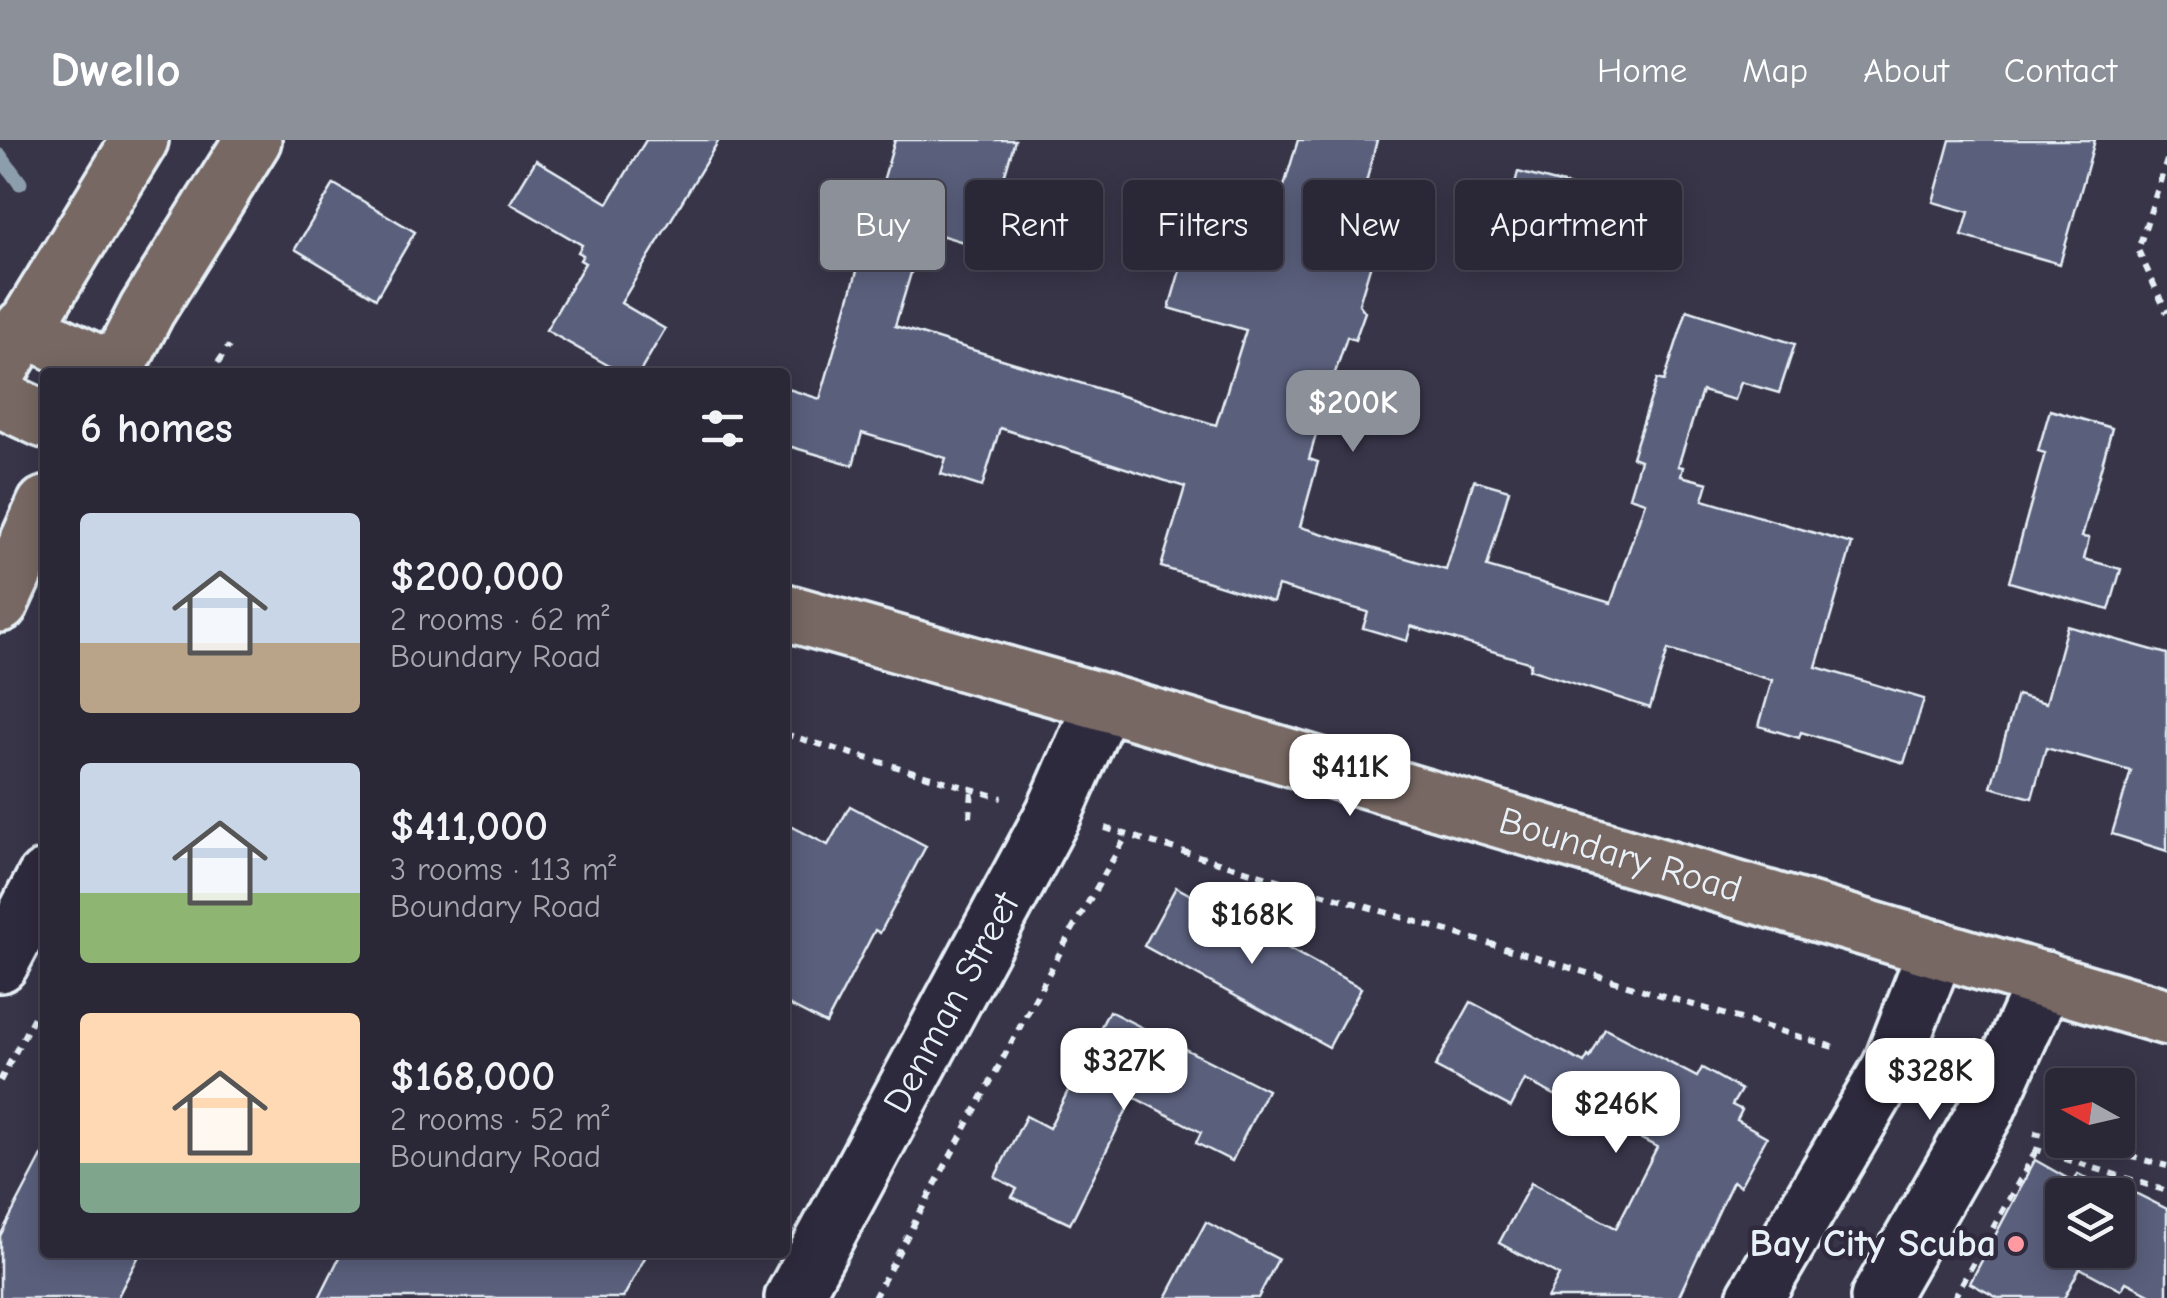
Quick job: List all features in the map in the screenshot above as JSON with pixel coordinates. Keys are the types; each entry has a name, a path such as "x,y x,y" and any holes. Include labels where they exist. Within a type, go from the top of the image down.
{"main road":[{"path":"103,368 8,336 140,140"},
{"path":"117,368 147,310 253,140"},
{"path":"0,398 40,418"},
{"path":"0,604 40,516"},
{"name":"Boundary Road","path":"790,613 2167,1016"}],"street":[{"name":"Denman Street","path":"793,1298 1054,813 1103,702"},
{"path":"0,964 40,888"},
{"path":"1755,1298 1890,1068 1937,948"},
{"path":"1879,1298 1986,1111 2046,980"}],"path":[{"path":"2167,160 2138,250 2167,313"},
{"path":"218,363 229,346"},
{"path":"790,735 1013,801"},
{"path":"970,817 972,790"},
{"path":"1091,824 1852,1052"},
{"path":"874,1298 1126,835"},
{"path":"0,1081 40,1005"},
{"path":"2017,1129 2045,1135"},
{"path":"2026,1140 2036,1151 2167,1191"},
{"path":"1954,1298 2036,1151"},
{"path":"2135,1158 2167,1166"}],"building":[{"path":"646,140 719,140 621,303 665,329 642,368 613,368 546,330 585,263 578,252 582,245 510,203 536,160 608,203"},
{"path":"895,140 1015,140 1003,180 965,180 965,243 945,236 945,180 883,180"},
{"path":"1298,140 1377,140 1367,180 1303,180 1303,270 1369,270 1359,304 1365,312 1355,340 1347,337 1335,373 1325,377 1314,416 1318,428 1309,459 1318,462 1300,527 1446,570 1474,480 1509,490 1487,567 1611,603 1645,502 1629,497 1640,460 1632,457 1657,379 1664,381 1687,310 1795,344 1779,393 1741,382 1735,400 1702,391 1678,466 1683,467 1681,476 1708,483 1703,500 1852,544 1816,667 1924,699 1904,763 1801,732 1799,738 1759,726 1772,680 1668,650 1650,708 1529,669 1531,663 1411,626 1407,641 1363,628 1368,612 1278,586 1273,602 1161,567 1185,487 1000,428 982,487 941,474 946,458 862,433 853,465 790,446 790,390 820,399 857,270 912,270 895,326 1216,425 1246,330 1169,308 1180,270 1283,270 1283,190"},
{"path":"1950,140 2095,140 2060,264 1962,236 1969,212 1933,202"},
{"path":"1518,172 1548,180 1516,180"},
{"path":"334,184 415,232 376,298 295,249"},
{"path":"2050,410 2112,428 2082,537 2089,538 2084,559 2121,569 2109,610 2009,582 2045,453 2038,451"},
{"path":"2067,626 2167,654 2167,851 2112,834 2131,771 2046,748 2032,798 1991,787 2017,695 2046,703"},
{"path":"850,806 926,846 880,933 875,930 826,1024 790,1006 790,826 828,845"},
{"path":"1176,887 1361,988 1329,1047 1144,946"},
{"path":"1471,1002 1584,1063 1605,1029 1697,1077 1702,1068 1741,1090 1732,1105 1742,1110 1737,1120 1767,1137 1740,1186 1733,1181 1678,1298 1547,1298 1559,1275 1499,1243 1531,1183 1616,1228 1657,1147 1525,1080 1511,1107 1435,1067"},
{"path":"1109,1011 1267,1090 1232,1161 1196,1143 1201,1132 1133,1097 1070,1224 1012,1197 1017,1189 995,1177 1026,1116 1049,1128"},
{"path":"40,1160 40,1258 138,1258 117,1298 0,1298 0,1236"},
{"path":"2035,1160 2067,1178 2045,1178 2045,1268 2080,1268 2064,1298 1998,1298 1970,1283"},
{"path":"2135,1193 2167,1209 2167,1298 2157,1298 2126,1282 2121,1290 2080,1268 2135,1268"},
{"path":"1206,1222 1278,1259 1258,1298 1166,1298"},
{"path":"339,1258 645,1258 623,1298 319,1298"}],"waterway":[{"path":"0,156 20,183"}],"place":[{"name":"Bay City Scuba","path":"2016,1244"}]}
